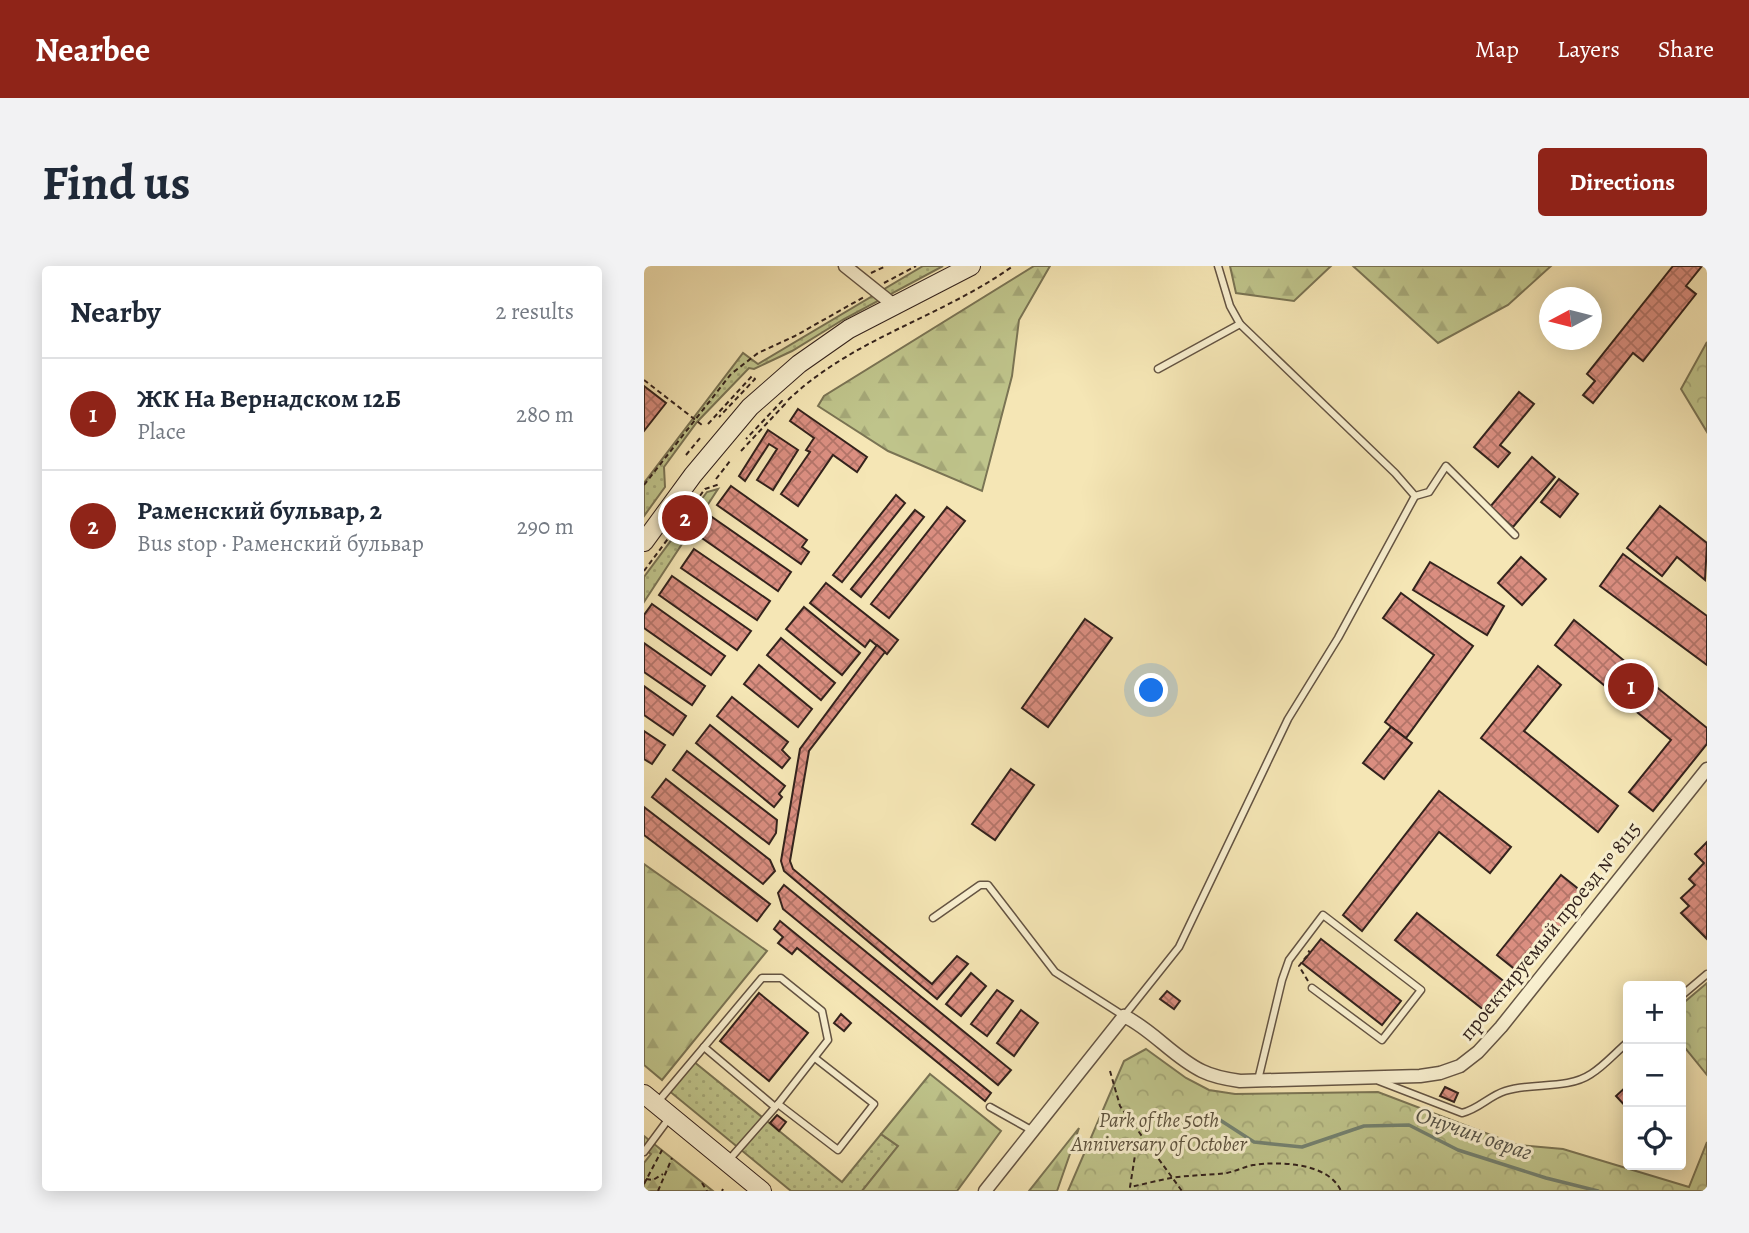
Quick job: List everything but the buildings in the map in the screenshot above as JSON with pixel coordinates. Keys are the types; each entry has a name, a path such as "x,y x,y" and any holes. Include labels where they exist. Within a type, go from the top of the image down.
{"street":[{"path":"845,266 895,306"},
{"path":"644,542 692,475 750,407 799,364 849,329 971,266"},
{"name":"проектируемый проезд № 8115","path":"1124,1016 1141,1025 1201,1071 1219,1078 1240,1081 1420,1076 1460,1066 1478,1052 1707,769"},
{"path":"985,1191 1124,1016"},
{"path":"650,1099 762,1191"}],"lane":[{"path":"1218,266 1230,306 1240,324 1395,473 1415,496"},
{"path":"1158,369 1240,324"},
{"path":"933,918 980,885 988,885 1055,972 1124,1016 1180,947 1288,719 1338,638 1415,496 1429,492 1446,466 1515,535"},
{"path":"1258,1080 1289,960 1323,915 1421,990 1382,1040 1312,988"},
{"path":"1686,992 1707,974"},
{"path":"650,1099 704,1047 762,978 781,978 822,1011 828,1040 727,1163"},
{"path":"1371,1077 1462,1113 1474,1110 1506,1091 1573,1081 1590,1075 1626,1044"},
{"path":"704,1047 838,1150 874,1104 815,1058"},
{"path":"990,1107 1033,1131"},
{"path":"644,1152 671,1116"}],"path":[{"path":"870,274 886,266"},
{"path":"883,284 916,266"},
{"path":"788,401 811,379 864,345 976,289 1013,266"},
{"path":"644,485 731,374 758,353 795,337 868,295"},
{"path":"708,424 752,376 755,379 719,417"},
{"path":"644,380 702,425"},
{"path":"741,450 786,404 782,401 746,439"},
{"path":"686,455 700,438"},
{"path":"716,479 730,461"},
{"path":"644,571 705,489 720,484"},
{"path":"1308,951 1299,966 1312,988"},
{"path":"1110,1071 1120,1106 1182,1191"},
{"path":"1136,1149 1129,1187 1173,1178 1227,1173 1253,1165 1306,1167 1327,1174 1337,1181 1341,1191"},
{"path":"644,1184 662,1150"},
{"path":"658,1191 672,1158"},
{"path":"646,1179 653,1180 664,1174"},
{"path":"702,1183 707,1191"}],"green space":[{"path":"923,266 943,266 844,319 792,351 754,369 749,368 697,422 664,467 665,487 644,516 644,483 743,353 758,364"},
{"path":"1034,266 1050,266 1019,320 1012,376 982,491 888,451 818,406 824,396"},
{"path":"1230,266 1331,266 1294,301 1236,293"},
{"path":"1353,266 1551,266 1508,305 1438,343"},
{"path":"1707,342 1707,432 1681,389"},
{"path":"718,489 644,602 644,577 707,492"},
{"path":"644,864 767,951 662,1080 644,1065"},
{"path":"1707,983 1707,1075 1686,1049 1686,1001"},
{"name":"Park of the 50th Anniversary of October","path":"1146,1049 1186,1078 1209,1090 1235,1094 1378,1092 1517,1145 1563,1149 1623,1167 1623,1170 1633,1170 1689,1187 1707,1142 1707,1191 1068,1191 1124,1061"},
{"path":"693,1061 842,1182 881,1134 898,1146 862,1191 791,1191 668,1090"},
{"path":"930,1074 1001,1131 957,1191 862,1191 898,1146 881,1134"},
{"path":"1079,1128 1057,1191 1029,1191"},
{"path":"644,1136 713,1191 644,1191 644,1163 651,1154 644,1149"}],"waterway":[{"name":"Онучин овраг","path":"1220,1120 1254,1142 1302,1147 1364,1126 1409,1125 1458,1150 1546,1178 1598,1191"}],"place":[{"name":"Раменский бульвар, 2","path":"685,518"},
{"name":"ЖК На Вернадском 12Б","path":"1631,686"}]}
